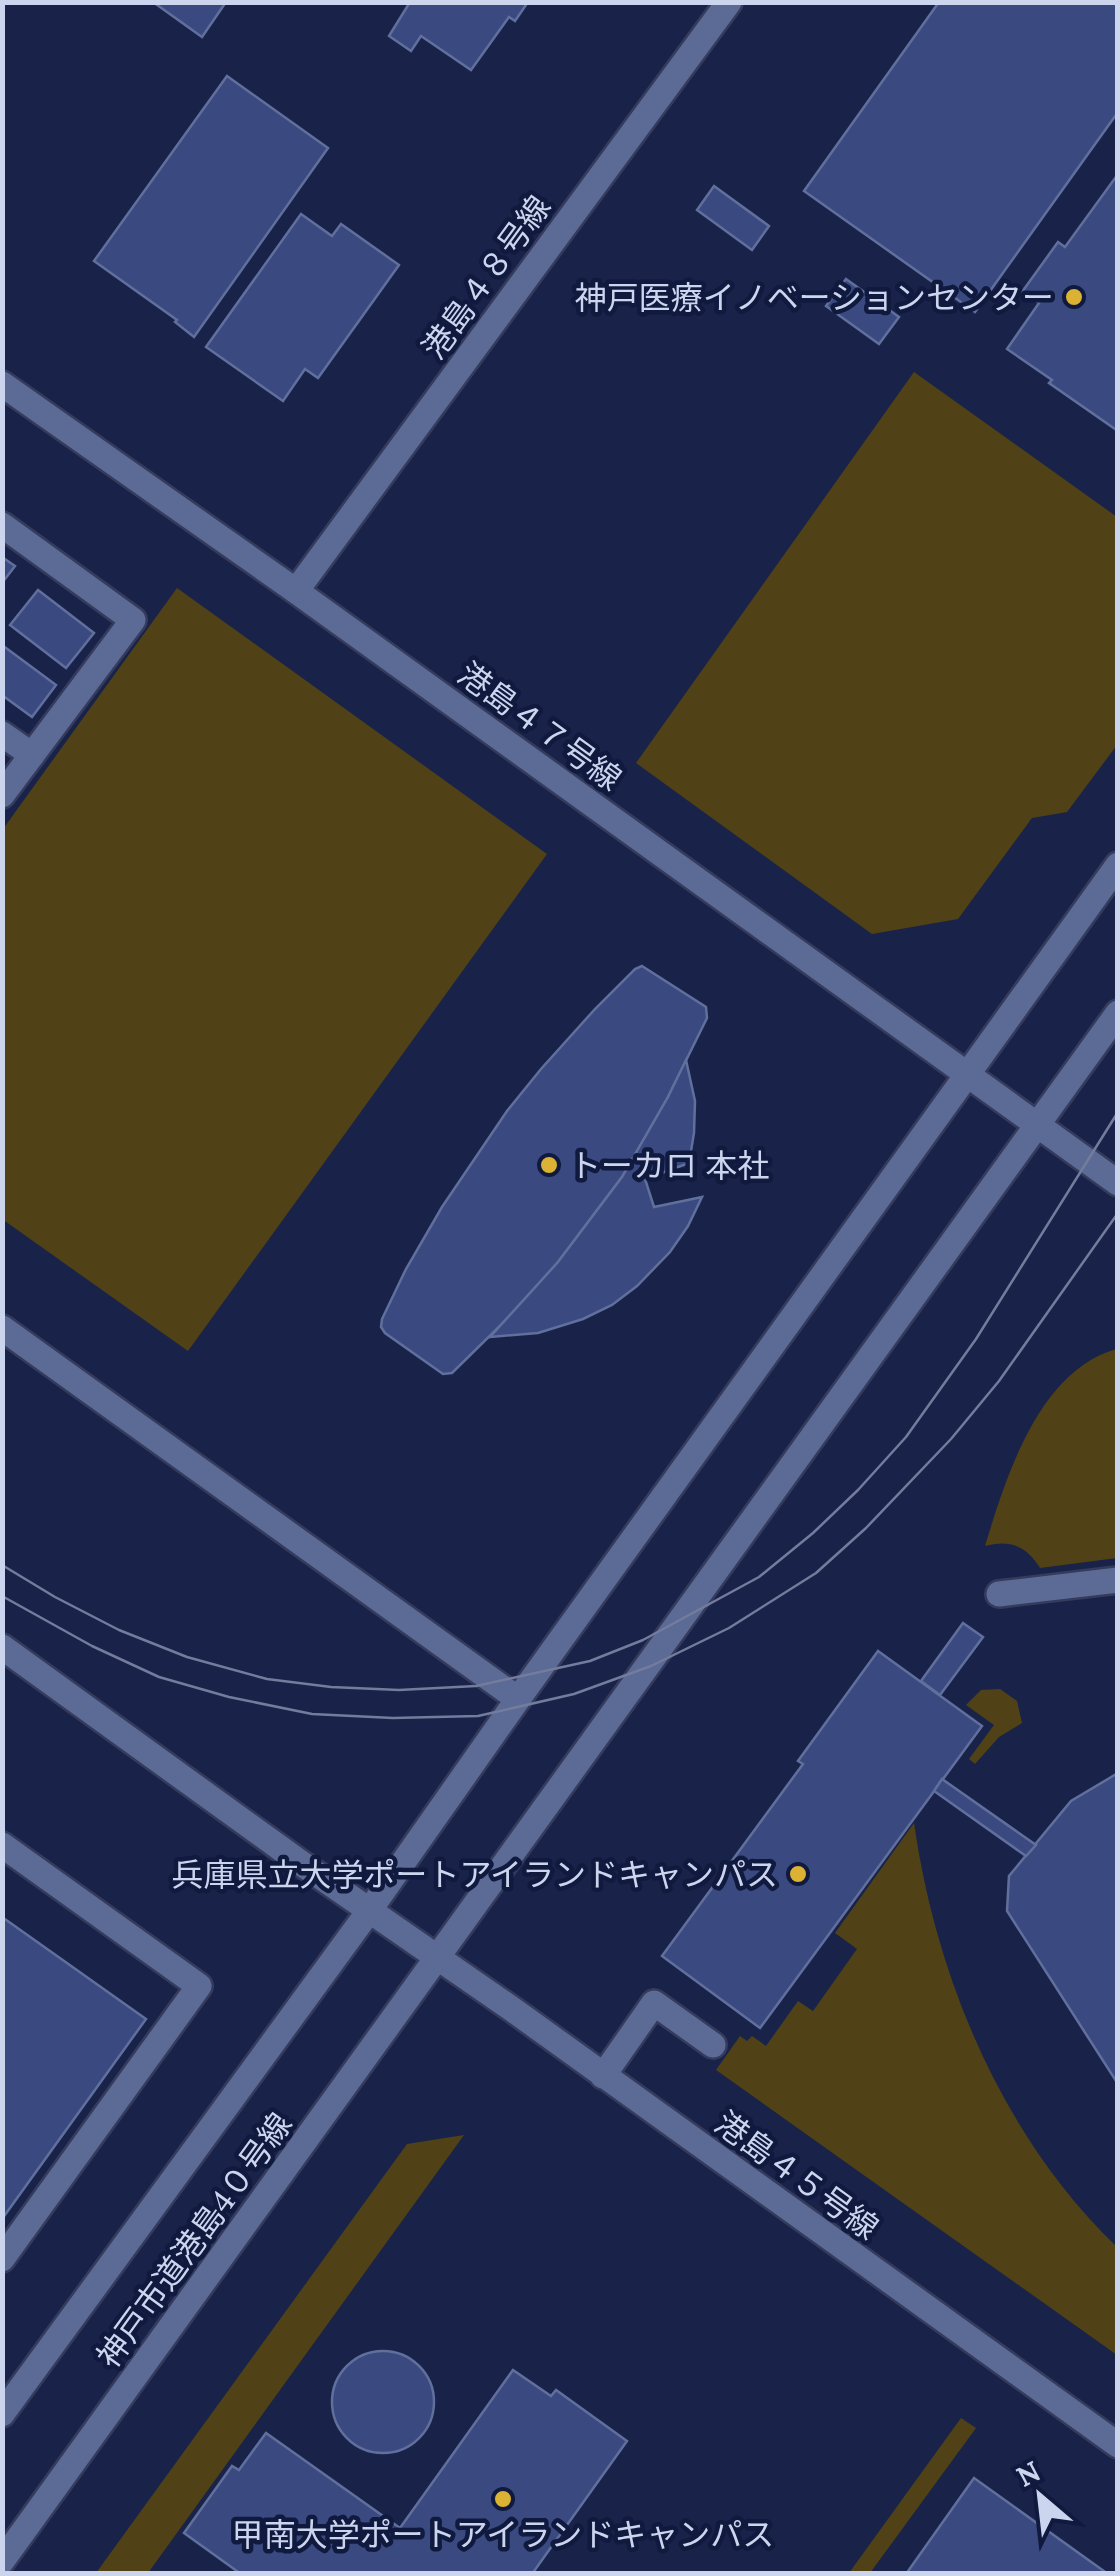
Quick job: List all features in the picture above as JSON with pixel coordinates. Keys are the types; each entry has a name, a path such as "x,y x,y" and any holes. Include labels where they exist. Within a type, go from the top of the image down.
{"street":[{"name":"港島４８号線","path":"296,590 729,2"},
{"name":"港島４７号線","path":"2,384 296,590 1118,1184"},
{"path":"2,525 133,620 2,795"},
{"path":"2,734 32,755"},
{"name":"神戸市道港島4０号線","path":"2,2414 370,1912 518,1699 1118,865"},
{"name":"神戸市道港島4０号線","path":"2,2561 1118,1013"},
{"path":"2,1328 518,1699"},
{"path":"1000,1594 1118,1580"},
{"name":"港島４５号線","path":"2,1648 1118,2444"},
{"path":"2,1846 200,1986 2,2259"},
{"path":"603,2076 654,2003 712,2045"}],"shaded area":[{"path":"914,372 1117,517 1117,745 1067,812 1032,818 958,919 872,934 636,763"},
{"path":"177,588 547,854 188,1351 2,1219 3,829"},
{"path":"1117,1349 1117,1558 1040,1568 1017,1546 985,1546 1015,1459 1046,1402 1066,1379 1090,1361"},
{"path":"1000,1689 1017,1701 1022,1723 999,1737 975,1764 969,1759 994,1725 966,1705 981,1690"},
{"path":"914,1823 939,1939 981,2052 1040,2157 1076,2204 1117,2247 1117,2355 716,2070 740,2036 747,2041 752,2036 766,2046 798,2001 813,2011 857,1949 835,1933"},
{"path":"464,2135 148,2573 96,2573 407,2144"},
{"path":"961,2418 976,2428 870,2573 849,2573"}],"building":[{"path":"153,2 226,2 202,37"},
{"path":"410,2 528,2 515,21 509,17 471,70 421,36 411,51 389,36"},
{"path":"939,2 1118,2 1118,112 975,312 804,191"},
{"path":"227,76 328,148 194,337 177,320 94,261"},
{"name":"神戸医療イノベーションセンター","path":"1118,174 1118,431 1007,349 1039,303 1022,292 1058,242 1065,247"},
{"path":"714,186 769,226 752,250 697,210"},
{"path":"301,214 332,236 341,224 399,265 318,378 305,369 283,401 206,347"},
{"path":"846,279 899,317 879,344 826,306"},
{"path":"2,557 15,566 2,583"},
{"path":"38,590 94,633 66,668 10,625"},
{"path":"2,645 56,685 32,717 2,695"},
{"name":"トーカロ 本社","path":"642,966 706,1007 707,1018 622,1177 517,1309 452,1373 443,1374 381,1327 406,1269 442,1207 507,1111 595,1009"},
{"path":"686,1060 695,1101 689,1163 645,1179 654,1207 702,1197 670,1252 637,1286 612,1305 583,1319 538,1333 490,1337 558,1262 622,1177"},
{"path":"963,1623 983,1637 940,1695 921,1681"},
{"name":"兵庫県立大学ポートアイランドキャンパス","path":"878,1651 982,1726 760,2028 662,1956 803,1764 798,1761"},
{"path":"1118,1773 1118,2084 1007,1911 1009,1876 1071,1801"},
{"path":"942,1779 1036,1845 1026,1856 934,1791"},
{"path":"2,1917 146,2019 2,2219"},
{"path":"383,2351 412,2359 426,2373 434,2402 426,2431 412,2445 383,2453 354,2445 340,2431 332,2402 340,2373 354,2359"},
{"name":"甲南大学ポートアイランドキャンパス","path":"513,2370 551,2396 556,2390 627,2441 532,2574 241,2574 184,2533 232,2466 239,2470 266,2433 400,2528"},
{"path":"974,2478 1108,2574 906,2574"}],"tram line":[{"path":"2,1565 119,1630 187,1657 267,1679 331,1687 399,1690 476,1686 590,1661 643,1640 759,1577 813,1533 906,1437 976,1339 1118,1112"},
{"path":"2,1596 92,1646 159,1677 312,1714 393,1718 478,1716 574,1694 651,1666 729,1628 816,1573 866,1528 951,1439 999,1381 1118,1213"}],"place":[{"name":"神戸医療イノベーションセンター","path":"1074,297"},
{"name":"トーカロ 本社","path":"549,1165"},
{"name":"兵庫県立大学ポートアイランドキャンパス","path":"798,1874"},
{"name":"甲南大学ポートアイランドキャンパス","path":"503,2499"}]}
